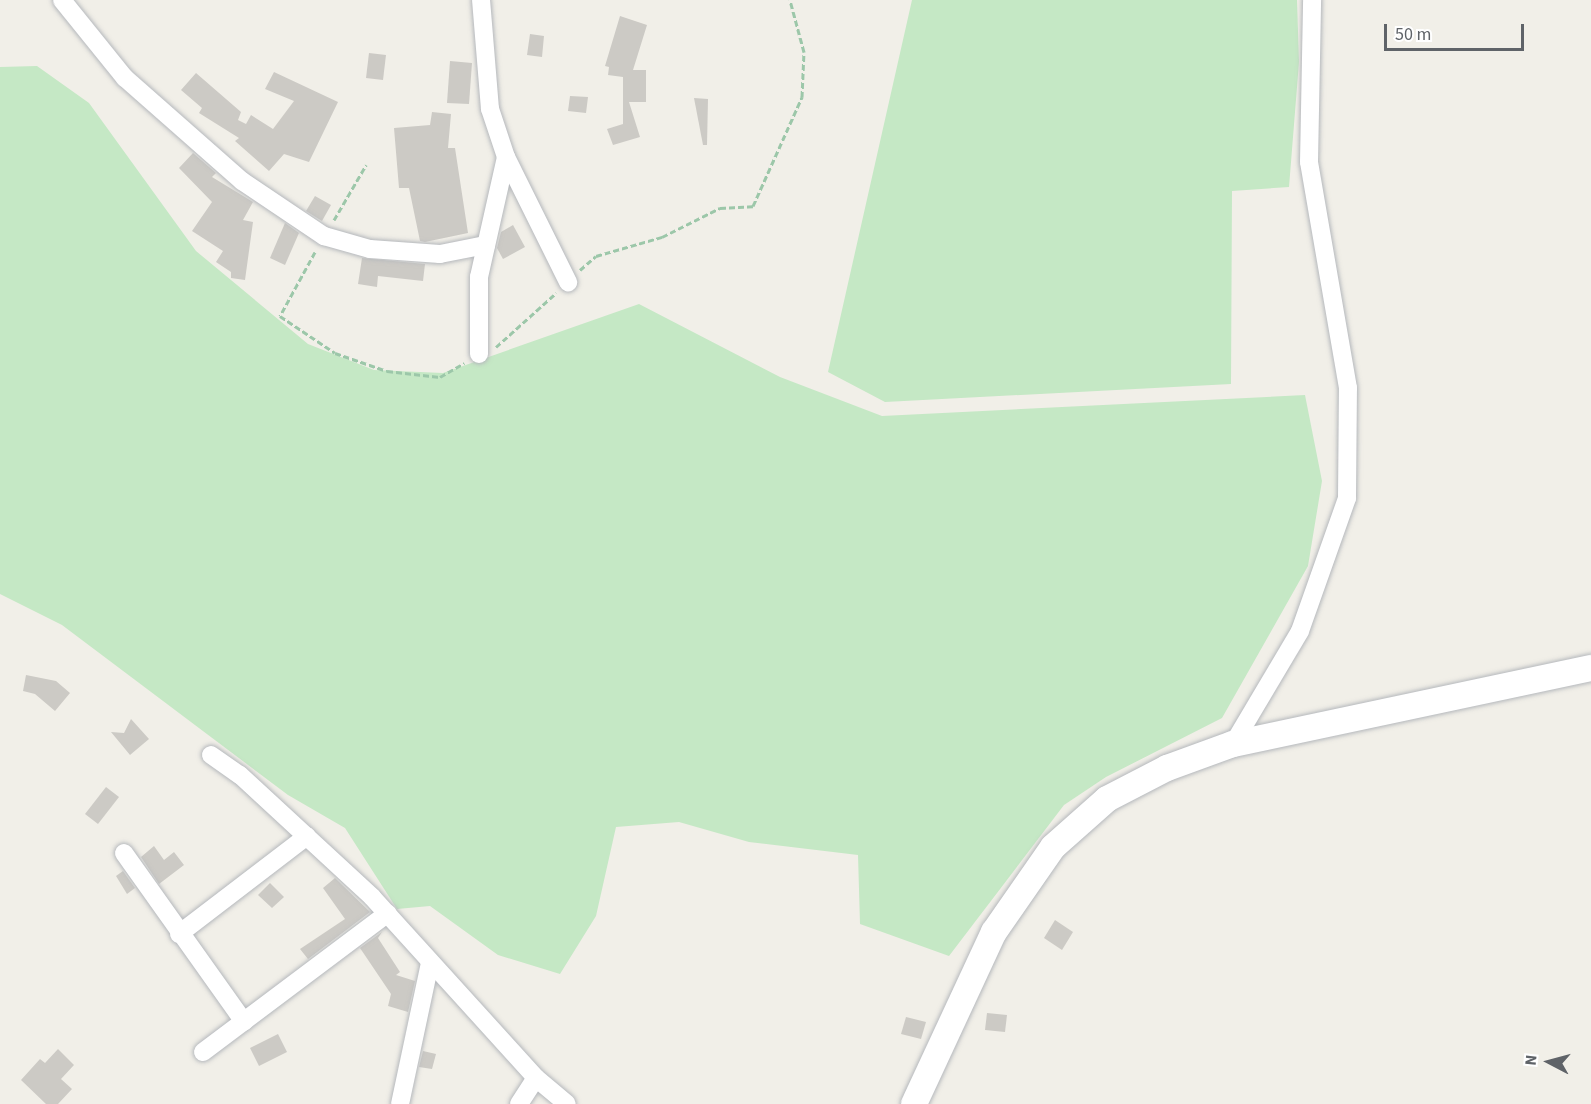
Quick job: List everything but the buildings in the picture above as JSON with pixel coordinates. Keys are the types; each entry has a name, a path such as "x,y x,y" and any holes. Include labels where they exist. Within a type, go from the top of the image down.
{"street":[{"path":"62,0 125,78 242,181 324,236 370,249 440,254 486,245"},
{"path":"481,0 490,109 506,157 568,282"},
{"path":"1233,744 1300,631 1347,498 1348,388 1309,162 1312,0"},
{"path":"479,354 479,277 506,157"},
{"path":"914,1104 994,932 1053,847 1107,799 1167,768 1233,744 1591,668"},
{"path":"211,755 307,836 388,913 430,963 536,1078 567,1104"},
{"path":"179,934 307,836"},
{"path":"124,854 244,1022"},
{"path":"203,1052 388,913"},
{"path":"400,1104 430,963"},
{"path":"519,1104 536,1078"}],"green space":[{"path":"912,0 1297,0 1299,62 1289,187 1232,191 1231,384 885,402 828,372"},
{"path":"37,66 89,103 196,251 308,344 374,370 443,373 639,304 780,377 882,416 1305,395 1322,481 1308,566 1222,718 1106,777 1064,805 949,956 860,924 858,855 749,842 679,822 616,827 596,916 560,974 498,955 430,906 397,909 345,828 288,795 62,625 0,594 0,67"}]}
